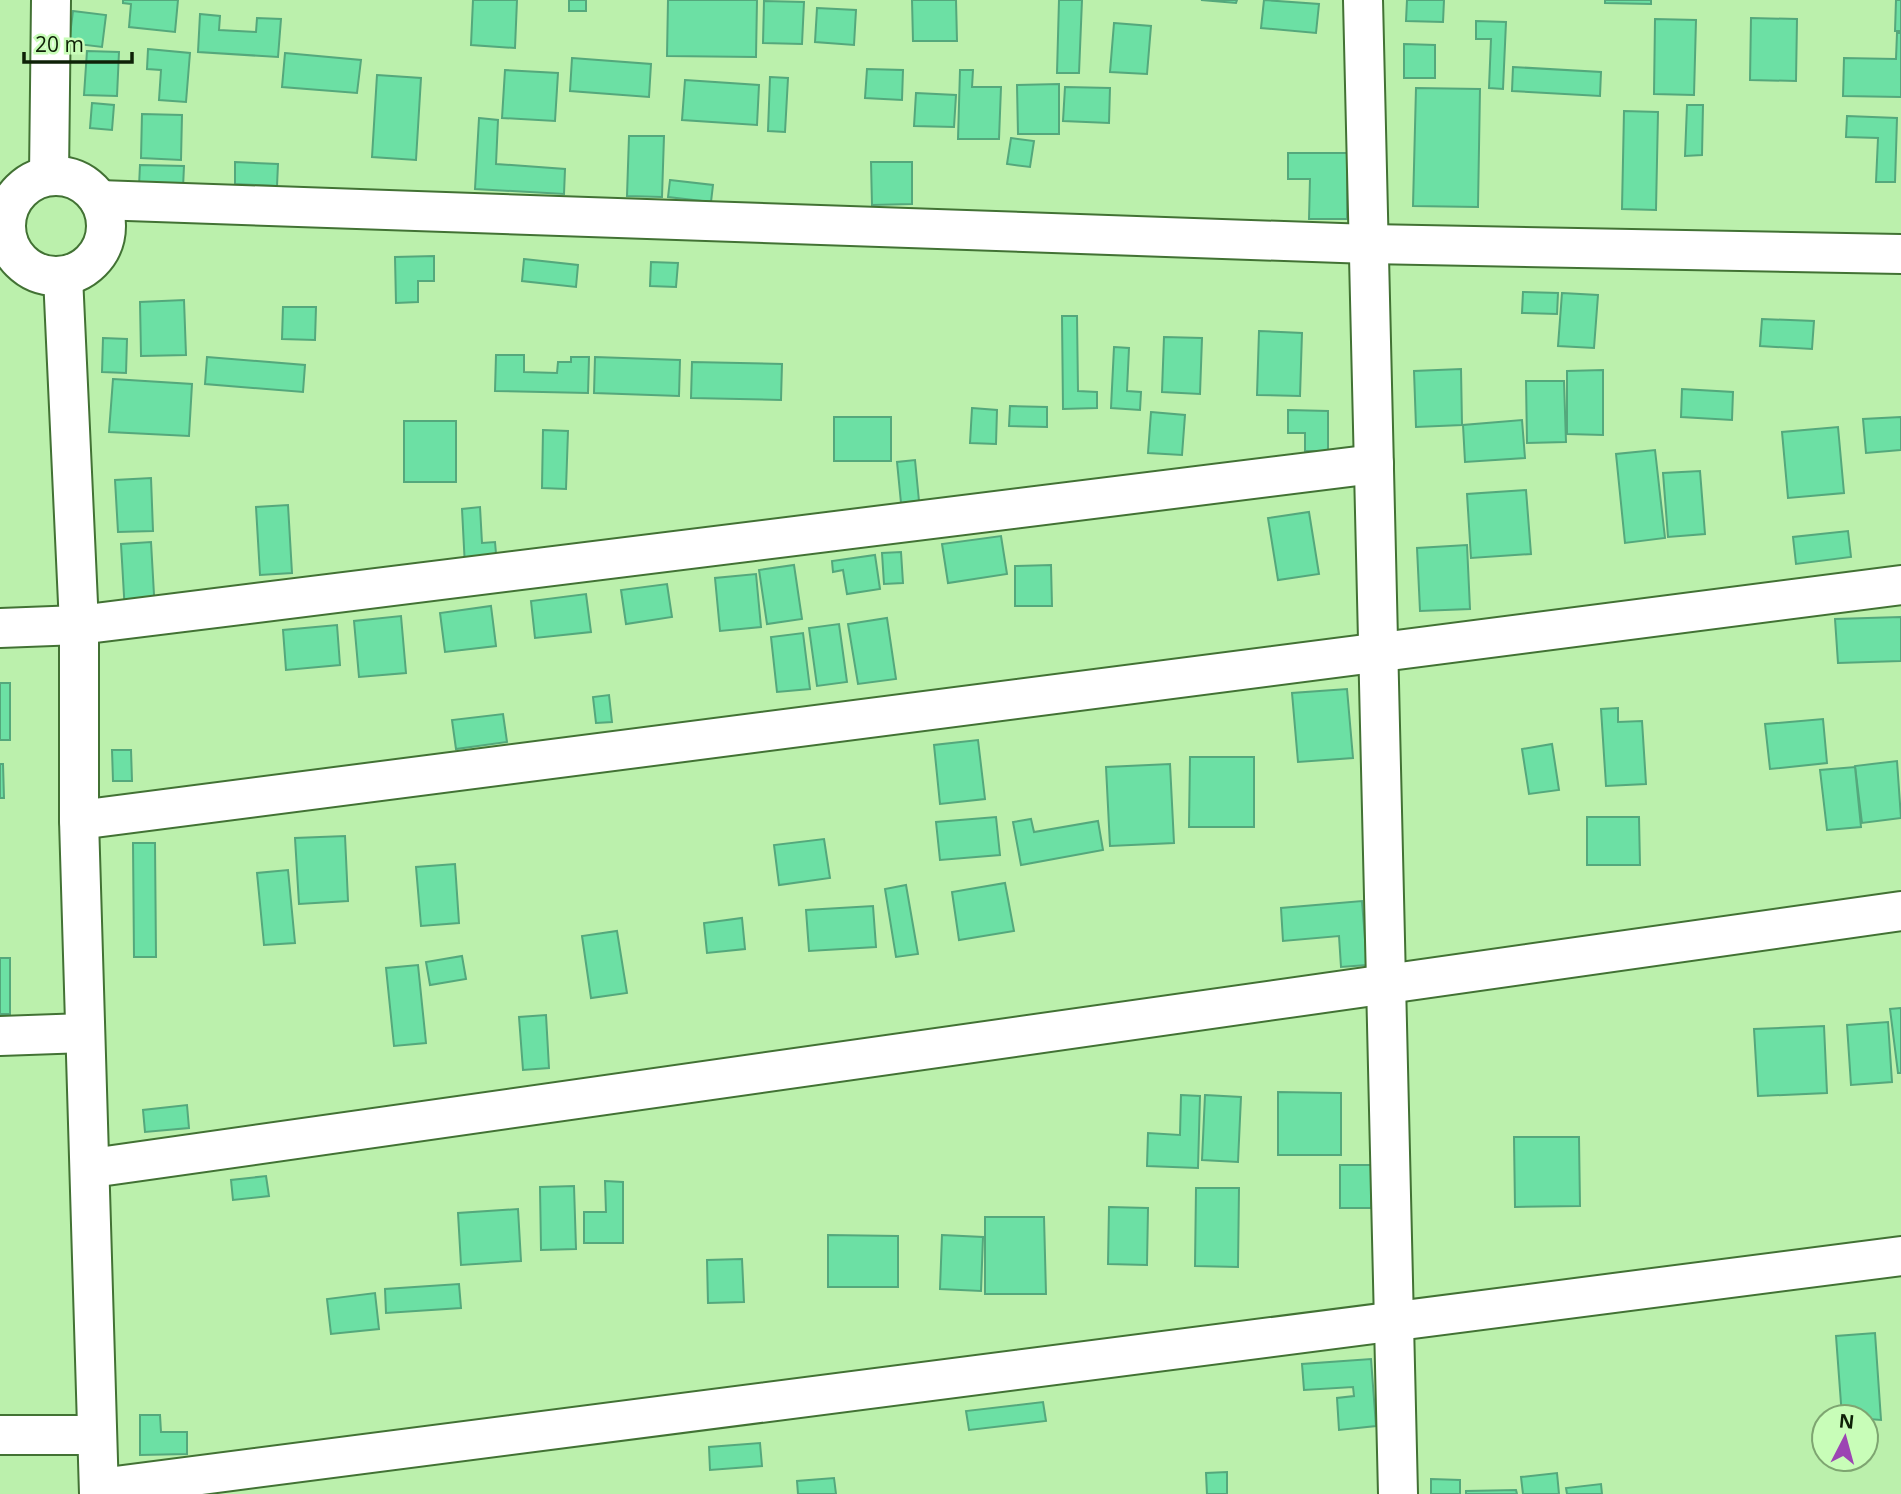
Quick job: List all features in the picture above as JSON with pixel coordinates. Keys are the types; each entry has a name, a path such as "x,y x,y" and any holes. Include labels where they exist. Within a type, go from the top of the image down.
{"street":[{"path":"49,176 51,0"},
{"path":"1363,0 1398,1494"},
{"path":"49,176 69,177 86,185 99,200 106,218 105,238 96,256 82,269 63,276 45,275 29,268 4,241 9,206 18,192 32,181 49,176"},
{"path":"99,200 1369,244 1901,254"},
{"path":"63,276 79,625 79,820 92,1168 99,1491 1901,1256"},
{"path":"0,628 79,625 1374,464"},
{"path":"79,820 1901,584"},
{"path":"92,1168 1901,911"},
{"path":"0,1036 85,1034"},
{"path":"0,1435 96,1435"}],"building":[{"path":"123,0 178,0 175,32 129,27 131,4 123,3"},
{"path":"473,0 517,0 515,48 471,45"},
{"path":"569,0 586,0 586,11 569,11"},
{"path":"668,0 757,0 756,57 667,56"},
{"path":"912,0 956,0 957,41 913,41"},
{"path":"1059,0 1082,0 1079,73 1057,73"},
{"path":"1201,0 1237,0 1236,3"},
{"path":"1264,0 1319,4 1316,33 1261,28"},
{"path":"1407,0 1444,0 1443,22 1406,21"},
{"path":"1605,0 1651,0 1651,4 1605,3"},
{"path":"1896,0 1901,0 1901,31 1895,31"},
{"path":"764,1 804,2 802,44 763,43"},
{"path":"817,8 856,10 854,45 815,42"},
{"path":"73,11 106,15 102,47 69,43"},
{"path":"200,14 220,16 219,30 256,32 257,18 281,19 278,57 198,52"},
{"path":"1751,18 1797,19 1796,81 1750,80"},
{"path":"1655,19 1696,20 1694,95 1654,94"},
{"path":"1476,21 1506,22 1503,89 1489,88 1491,39 1476,39"},
{"path":"1114,23 1151,26 1147,74 1110,72"},
{"path":"1897,33 1901,33 1901,97 1843,96 1844,58 1896,59"},
{"path":"1404,44 1435,45 1435,78 1404,78"},
{"path":"148,49 190,53 186,102 159,100 161,70 147,69"},
{"path":"87,51 119,52 117,96 84,95"},
{"path":"285,53 361,60 357,93 282,87"},
{"path":"572,58 651,64 649,97 570,91"},
{"path":"1513,67 1601,72 1600,96 1512,91"},
{"path":"867,69 903,70 902,100 865,98"},
{"path":"505,70 558,73 555,121 502,118"},
{"path":"960,70 973,70 972,87 1001,87 999,139 958,139"},
{"path":"377,75 421,78 416,160 372,157"},
{"path":"770,77 788,78 785,132 768,131"},
{"path":"685,80 759,85 757,125 682,120"},
{"path":"1059,84 1059,134 1018,134 1017,85"},
{"path":"1065,87 1110,88 1109,123 1063,121"},
{"path":"1416,88 1480,89 1478,207 1413,206"},
{"path":"916,93 956,95 954,127 914,126"},
{"path":"92,103 114,105 112,130 90,128"},
{"path":"1687,105 1703,105 1702,155 1685,156"},
{"path":"1624,111 1658,112 1656,210 1622,209"},
{"path":"142,114 182,115 181,160 141,158"},
{"path":"1847,116 1897,118 1895,182 1876,182 1878,138 1846,137"},
{"path":"479,118 498,120 496,164 565,169 564,194 475,189"},
{"path":"629,136 664,136 662,197 627,196"},
{"path":"1011,138 1034,141 1030,167 1007,164"},
{"path":"1288,153 1347,153 1347,219 1309,219 1310,179 1288,179"},
{"path":"235,162 278,164 277,186 235,184"},
{"path":"871,162 912,162 912,204 872,205"},
{"path":"140,165 184,166 183,188 139,186"},
{"path":"670,180 713,185 711,202 668,197"},
{"path":"434,256 434,281 418,281 418,302 396,303 395,257"},
{"path":"524,259 578,265 576,287 522,281"},
{"path":"651,262 678,263 676,287 650,286"},
{"path":"1523,292 1558,293 1557,314 1522,313"},
{"path":"1562,293 1598,295 1594,348 1558,346"},
{"path":"184,300 186,355 141,356 140,302"},
{"path":"283,307 316,307 315,340 282,339"},
{"path":"1062,316 1077,316 1078,391 1097,392 1097,408 1063,409"},
{"path":"1762,319 1814,321 1812,349 1760,346"},
{"path":"1259,331 1302,333 1300,396 1257,395"},
{"path":"1164,337 1202,338 1200,394 1162,392"},
{"path":"103,338 127,339 126,373 102,372"},
{"path":"1114,347 1129,348 1127,391 1141,392 1140,410 1111,408"},
{"path":"496,355 524,355 524,372 557,373 558,362 571,362 571,357 589,357 588,393 495,391"},
{"path":"207,357 305,365 303,392 205,384"},
{"path":"595,357 680,360 679,396 594,393"},
{"path":"692,362 782,364 781,400 691,398"},
{"path":"1461,369 1462,425 1416,427 1414,371"},
{"path":"1603,370 1603,435 1567,434 1567,371"},
{"path":"113,379 192,384 189,436 109,432"},
{"path":"1526,381 1564,381 1566,442 1527,443"},
{"path":"1682,389 1733,392 1732,420 1681,417"},
{"path":"1010,406 1047,407 1047,427 1009,426"},
{"path":"972,408 997,410 996,444 970,443"},
{"path":"1288,410 1328,411 1328,451 1305,451 1305,433 1288,433"},
{"path":"1151,412 1185,415 1182,455 1148,453"},
{"path":"834,417 891,417 891,461 834,461"},
{"path":"1901,417 1901,450 1866,453 1863,419"},
{"path":"1522,420 1525,458 1465,462 1463,425"},
{"path":"404,421 456,421 456,482 404,482"},
{"path":"1838,427 1844,493 1788,498 1782,432"},
{"path":"543,430 568,431 566,489 542,488"},
{"path":"1655,450 1665,538 1625,543 1616,454"},
{"path":"915,460 919,501 901,503 897,462"},
{"path":"1700,471 1705,534 1668,537 1663,473"},
{"path":"151,478 153,531 118,532 115,480"},
{"path":"1526,490 1531,554 1471,558 1467,494"},
{"path":"288,505 292,573 260,575 256,507"},
{"path":"480,507 482,543 495,542 497,565 465,567 462,509"},
{"path":"1309,512 1319,574 1278,580 1268,518"},
{"path":"1848,531 1851,557 1796,564 1793,537"},
{"path":"1001,536 1007,574 948,583 942,544"},
{"path":"151,542 155,612 125,613 121,544"},
{"path":"1467,545 1470,609 1420,611 1417,548"},
{"path":"901,552 903,583 884,584 882,553"},
{"path":"875,555 880,589 847,594 843,570 833,572 832,561"},
{"path":"794,565 802,619 767,624 759,570"},
{"path":"1051,565 1052,606 1015,606 1015,566"},
{"path":"756,574 761,627 720,631 715,578"},
{"path":"667,584 672,617 626,624 621,590"},
{"path":"586,594 591,632 535,638 531,601"},
{"path":"491,606 496,646 445,652 440,613"},
{"path":"401,616 406,673 359,677 354,621"},
{"path":"1901,617 1901,661 1838,663 1835,619"},
{"path":"887,618 896,679 858,684 848,624"},
{"path":"839,624 847,682 817,686 809,628"},
{"path":"337,625 340,665 286,670 283,630"},
{"path":"803,633 810,689 777,692 771,637"},
{"path":"0,683 10,683 10,740 0,740"},
{"path":"1347,689 1353,758 1298,762 1292,693"},
{"path":"609,695 612,722 596,723 593,697"},
{"path":"1618,708 1618,722 1642,721 1646,784 1606,786 1601,709"},
{"path":"503,714 507,742 456,749 452,720"},
{"path":"1823,719 1827,763 1770,769 1765,724"},
{"path":"978,740 985,799 940,804 934,745"},
{"path":"1552,744 1559,790 1529,794 1522,749"},
{"path":"112,750 131,750 132,781 113,781"},
{"path":"1190,757 1254,757 1254,827 1189,827"},
{"path":"1897,761 1901,818 1862,823 1855,766"},
{"path":"0,764 3,764 4,798 0,798"},
{"path":"1170,764 1174,843 1110,846 1106,767"},
{"path":"1855,767 1861,827 1827,830 1820,770"},
{"path":"996,817 1000,855 940,860 936,822"},
{"path":"1587,817 1639,817 1640,865 1587,865"},
{"path":"1031,819 1034,832 1098,821 1103,850 1021,865 1013,822"},
{"path":"345,836 348,901 299,904 295,838"},
{"path":"824,839 830,878 779,885 774,845"},
{"path":"133,843 155,843 156,957 134,957"},
{"path":"455,864 459,923 421,926 416,867"},
{"path":"288,870 295,943 264,945 257,873"},
{"path":"1005,883 1014,931 959,940 952,892"},
{"path":"906,885 918,954 896,957 885,889"},
{"path":"1362,901 1367,965 1341,967 1339,936 1283,941 1281,908"},
{"path":"873,906 876,947 809,951 806,910"},
{"path":"742,918 745,949 707,953 704,923"},
{"path":"617,931 627,993 591,998 582,936"},
{"path":"462,956 466,979 430,985 426,962"},
{"path":"0,958 10,958 10,1014 0,1014"},
{"path":"418,965 426,1043 394,1046 386,968"},
{"path":"1901,1008 1901,1073 1898,1073 1890,1009"},
{"path":"546,1015 549,1068 523,1070 519,1017"},
{"path":"1888,1022 1892,1082 1851,1085 1847,1025"},
{"path":"1824,1026 1827,1093 1758,1096 1754,1029"},
{"path":"1278,1092 1341,1093 1341,1155 1278,1155"},
{"path":"1181,1095 1200,1096 1198,1168 1147,1166 1148,1133 1180,1135"},
{"path":"1205,1095 1241,1097 1238,1162 1202,1160"},
{"path":"187,1105 189,1128 145,1132 143,1110"},
{"path":"1514,1137 1579,1137 1580,1206 1515,1207"},
{"path":"1340,1165 1371,1165 1371,1208 1340,1208"},
{"path":"266,1176 269,1196 233,1200 231,1180"},
{"path":"605,1181 623,1182 623,1243 584,1243 584,1212 606,1212"},
{"path":"574,1186 576,1249 541,1250 540,1187"},
{"path":"1196,1188 1239,1188 1238,1267 1195,1266"},
{"path":"1109,1207 1148,1208 1147,1265 1108,1264"},
{"path":"518,1209 521,1261 461,1265 458,1213"},
{"path":"985,1217 1044,1217 1046,1294 985,1294"},
{"path":"828,1235 898,1236 898,1287 828,1287"},
{"path":"942,1235 983,1237 981,1291 940,1289"},
{"path":"742,1259 744,1302 708,1303 707,1260"},
{"path":"459,1284 461,1308 386,1313 385,1289"},
{"path":"375,1293 379,1329 331,1334 327,1299"},
{"path":"1875,1333 1880,1403 1841,1403 1836,1336"},
{"path":"1371,1359 1376,1426 1339,1430 1337,1398 1354,1396 1353,1387 1304,1390 1302,1364"},
{"path":"1043,1402 1046,1421 969,1430 966,1411"},
{"path":"140,1415 160,1415 161,1432 187,1432 187,1454 140,1455"},
{"path":"760,1443 762,1466 710,1470 709,1447"},
{"path":"1227,1472 1227,1494 1207,1494 1206,1473"},
{"path":"1557,1473 1559,1494 1523,1494 1521,1477"},
{"path":"834,1478 836,1494 798,1494 797,1481"},
{"path":"1431,1479 1460,1480 1460,1494 1431,1494"},
{"path":"1601,1484 1602,1494 1567,1494 1566,1488"},
{"path":"1516,1490 1517,1494 1466,1494 1466,1491"}]}
